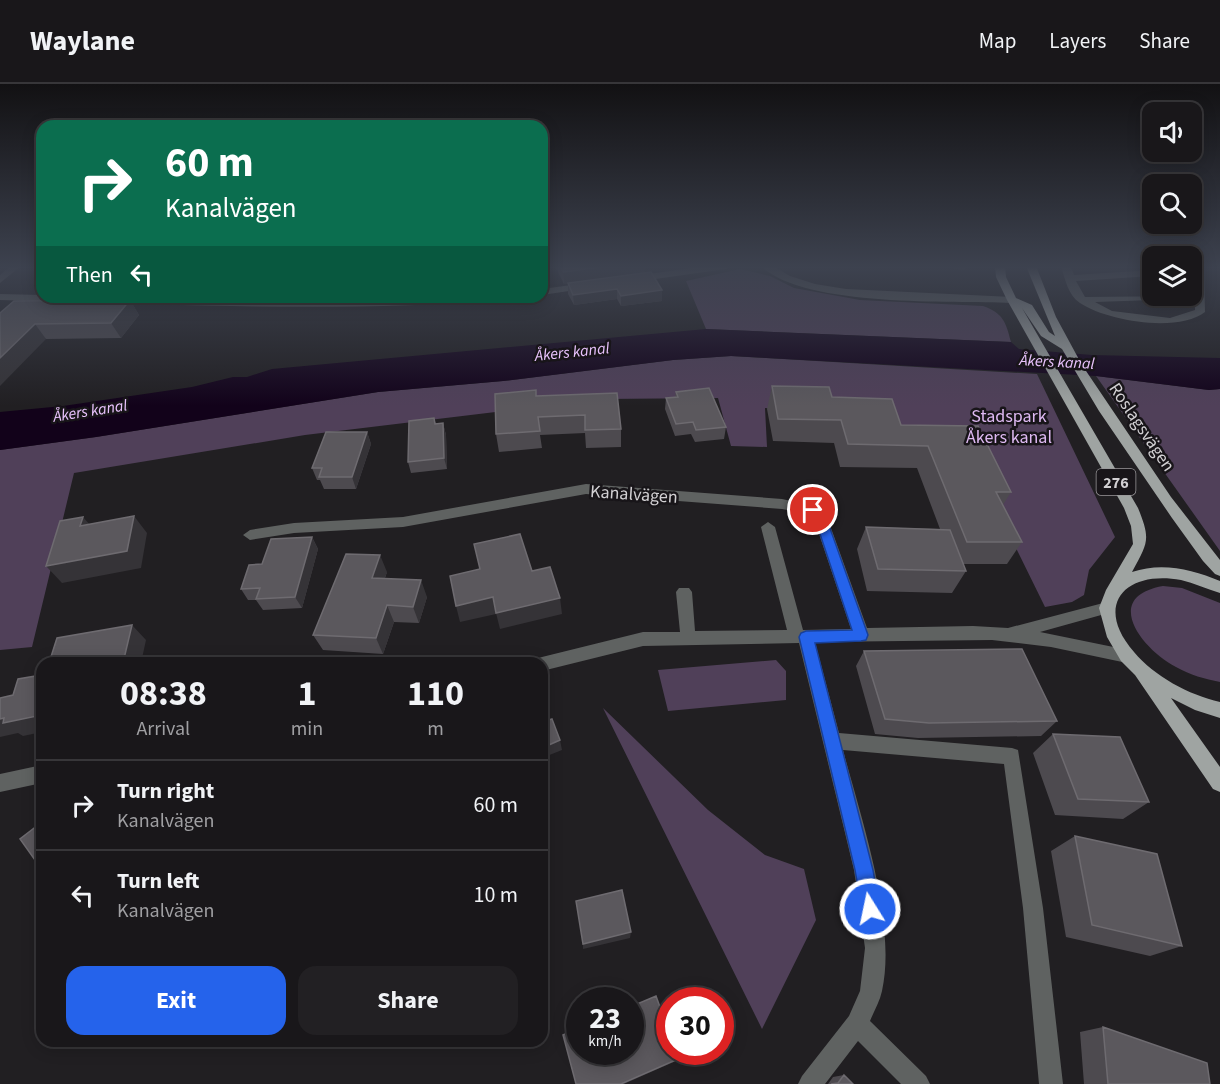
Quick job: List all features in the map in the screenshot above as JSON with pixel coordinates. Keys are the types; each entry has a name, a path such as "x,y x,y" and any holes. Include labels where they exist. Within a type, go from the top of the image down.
{"main road":[{"name":"276","path":"1019,313 1131,508 1138,526 1140,544 1114,590 1107,608"},
{"path":"1032,313 1045,334 1064,346"},
{"name":"Roslagsvägen","path":"1048,313 1085,382 1177,515 1220,570"},
{"path":"1114,590 1134,576 1159,572 1189,576 1220,587"},
{"path":"1107,608 1113,632 1127,656 1141,670 1168,689 1209,708 1220,710"},
{"path":"1141,670 1220,783"}],"street":[{"path":"1107,313 1170,321 1198,313"},
{"name":"Kanalvägen","path":"250,535 294,528 403,522 586,489 782,504 813,510 820,517 861,635"},
{"path":"768,527 832,741 864,870 876,948 871,992 857,1024 810,1084"},
{"path":"684,592 688,638"},
{"path":"1009,634 1107,608"},
{"path":"548,663 643,639 861,635 1009,634 1096,648 1127,656"},
{"path":"832,741 1012,756 1033,908 1051,1084"},
{"path":"0,783 36,775"},
{"path":"857,1024 918,1084"}],"green space":[{"path":"699,313 996,313 1003,319 1011,342 706,329"},
{"name":"Stadspark Åkers kanal","path":"731,356 1037,374 1115,537 1089,570 1084,595 1072,602 1045,607 963,440 826,413 765,408 767,447 731,446 718,398 603,399 305,435 74,473 32,647 0,650 0,450 378,392 503,381 673,360"},
{"path":"1096,376 1209,390 1220,389 1220,551"},
{"path":"1163,586 1182,588 1220,603 1220,682 1176,667 1163,659 1141,636 1134,624 1131,612 1134,601 1144,592"},
{"path":"776,660 786,671 786,700 668,711 658,670"},
{"path":"603,708 708,810 765,855 804,869 816,920 762,1029"}],"water":[{"name":"Åkers kanal","path":"706,329 1011,342 1019,349 1092,355 1220,358 1220,389 1209,390 1096,376 731,356 673,360 503,381 378,392 0,450 0,412 63,406 192,387 233,377 247,377 272,369"}],"building":[{"path":"0,313 120,313 111,323 35,324 0,358"},
{"path":"772,386 829,387 832,397 892,399 901,425 978,426 1011,492 996,492 1022,542 967,542 928,446 848,444 841,420 778,419"},
{"path":"709,388 726,427 696,430 693,422 676,424 666,398 678,397 676,392"},
{"path":"536,390 536,396 617,393 621,429 585,430 585,415 538,417 540,431 496,434 495,394"},
{"path":"434,418 435,424 443,423 444,458 408,462 409,421"},
{"path":"326,432 367,432 352,477 319,477 322,468 312,468"},
{"path":"134,516 127,551 46,566 60,521 83,517 80,526"},
{"path":"866,527 950,530 966,571 878,569"},
{"path":"520,534 532,571 550,567 560,598 496,613 493,597 456,606 450,576 480,569 474,544"},
{"path":"312,537 295,597 256,599 260,588 241,589 249,565 262,564 271,539"},
{"path":"346,554 380,555 372,578 421,580 413,607 387,605 376,638 313,635"},
{"path":"132,625 124,657 51,657 57,638"},
{"path":"1022,649 1057,721 929,723 885,719 864,651"},
{"path":"36,676 36,716 3,723 4,718 0,719 0,698 13,695 18,679"},
{"path":"552,719 560,740 548,745 548,720"},
{"path":"1053,734 1120,737 1149,802 1078,799"},
{"path":"36,827 36,862 20,839"},
{"path":"1075,836 1157,854 1182,946 1092,925"},
{"path":"622,890 631,932 583,944 576,901"},
{"path":"656,996 656,1065 664,1065 621,1084 576,1084 571,1065 644,1065 644,1001"},
{"path":"1103,1027 1207,1063 1210,1084 1108,1084"},
{"path":"844,1075 853,1084 831,1084 838,1083"}],"route":[{"path":"813,510 820,517 825,530 861,635 806,637 864,870 870,909"}]}
